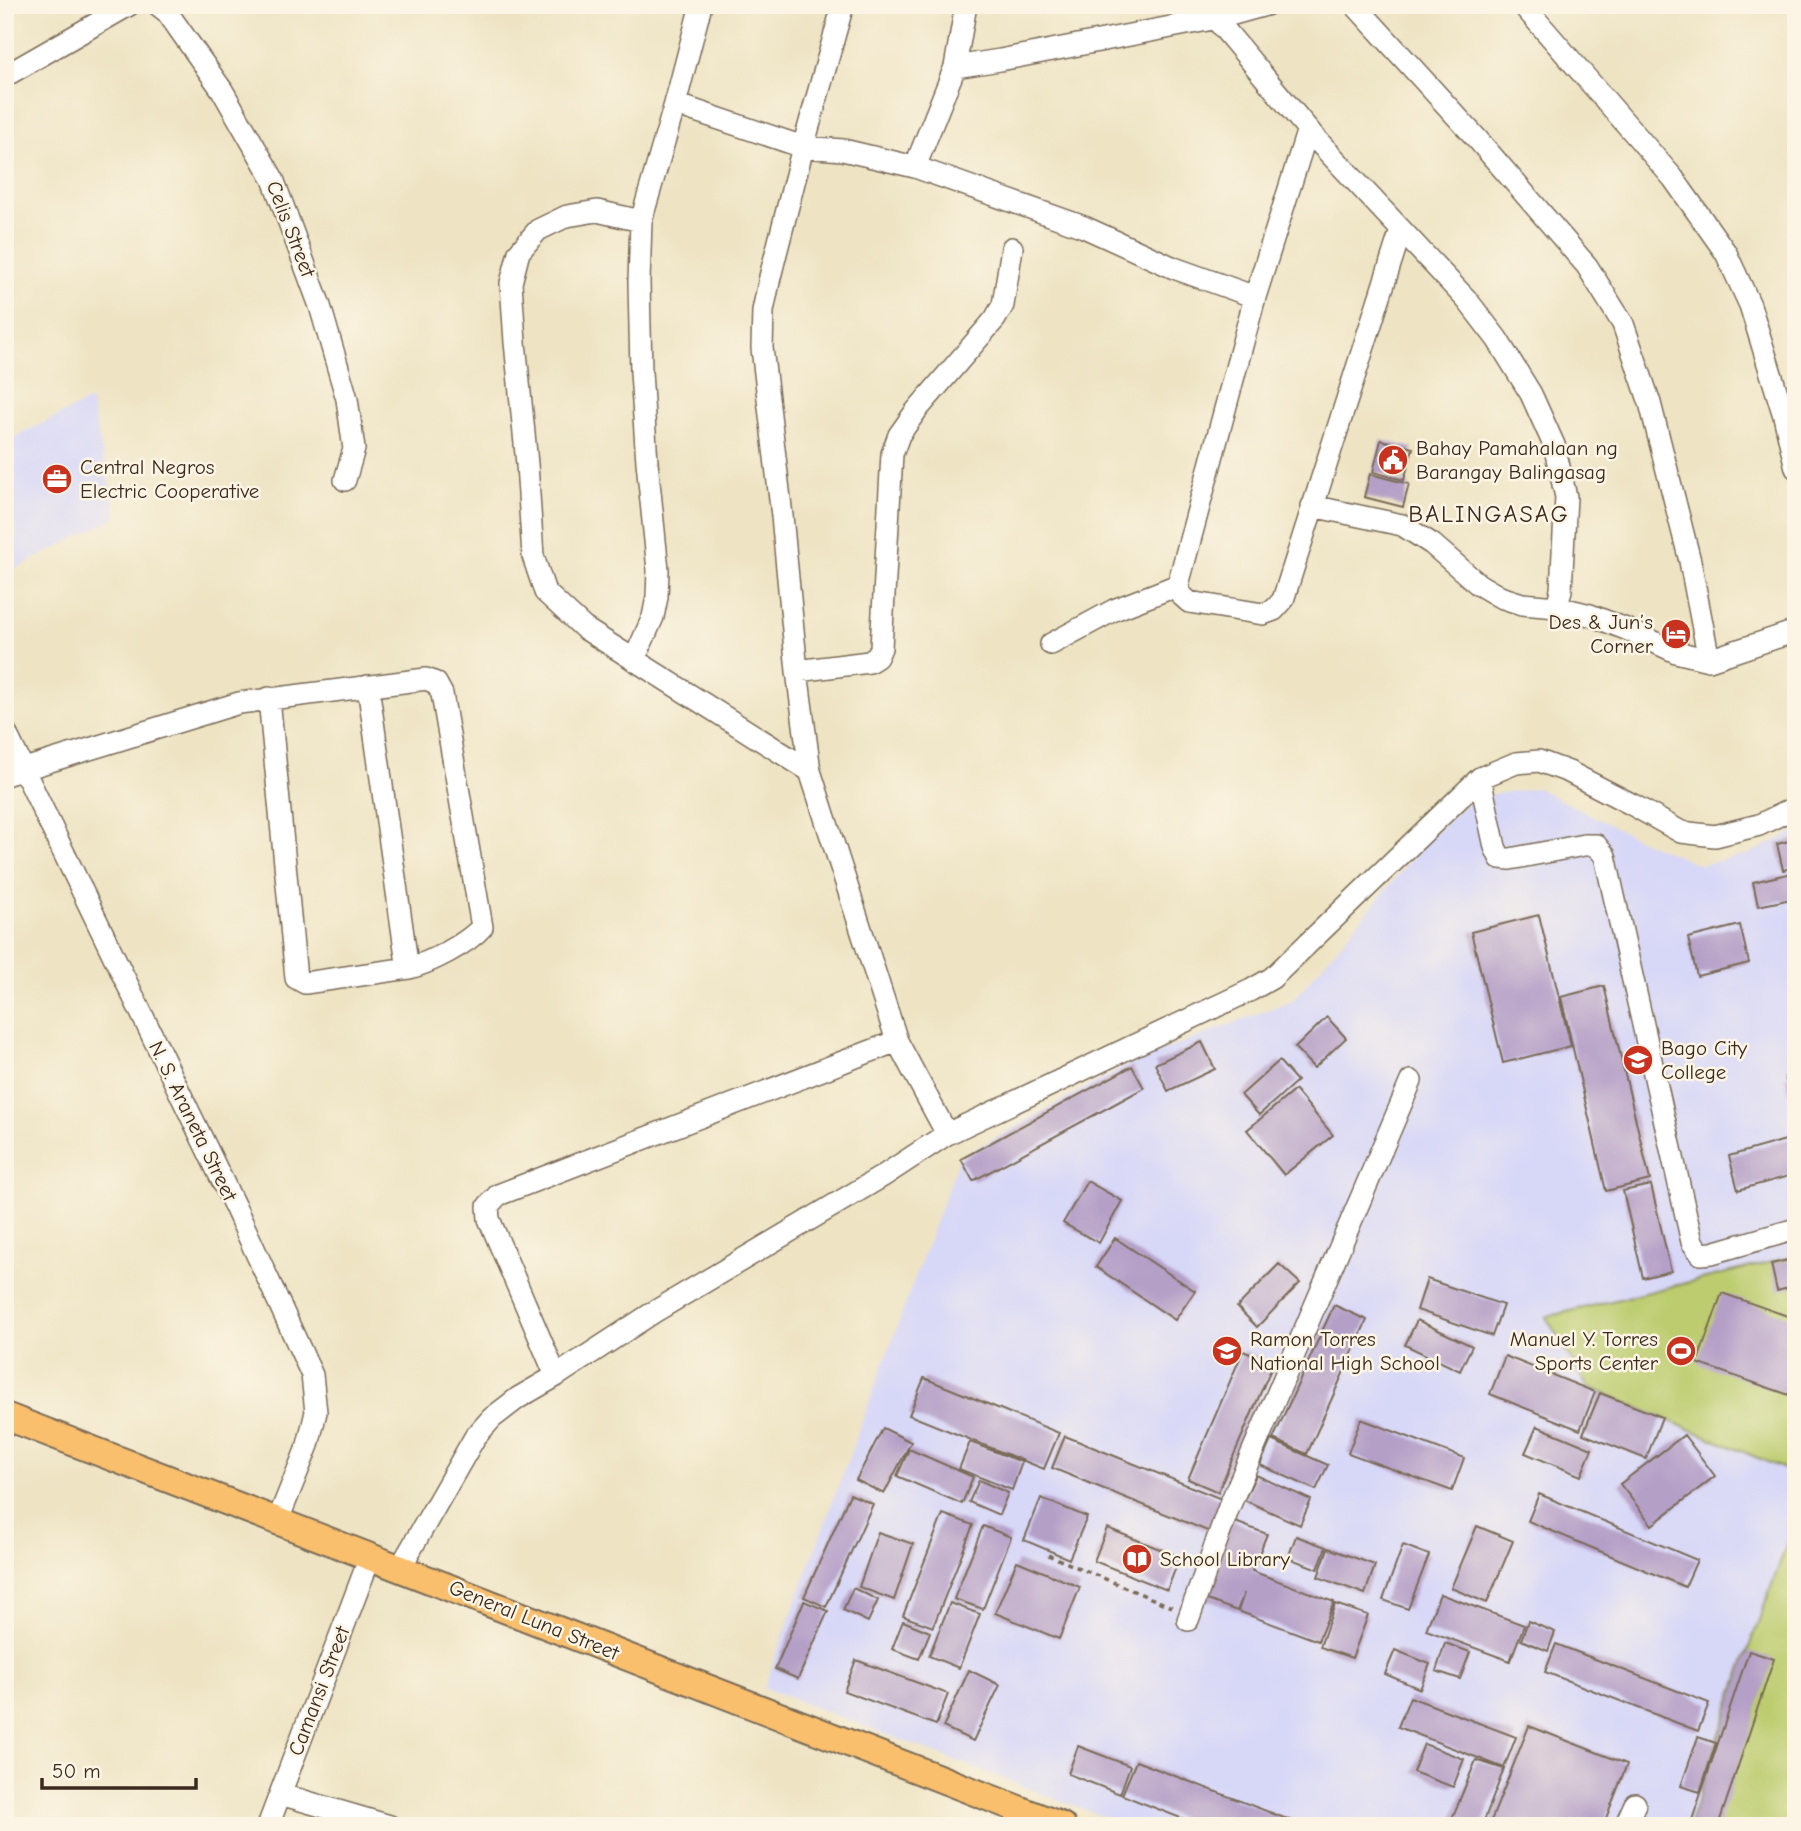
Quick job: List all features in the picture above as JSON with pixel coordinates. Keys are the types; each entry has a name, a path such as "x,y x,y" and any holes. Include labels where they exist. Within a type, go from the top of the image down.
{"main road":[{"name":"General Luna Street","path":"5,1416 1062,1826"}],"street":[{"path":"5,76 129,5"},
{"name":"Celis Street","path":"158,5 167,12 222,90 274,180 320,306 347,399 354,449 345,480"},
{"path":"634,660 653,617 658,570 641,372 641,221 701,5"},
{"path":"843,5 803,148 768,289 763,311 762,348 810,771 897,1041 947,1134"},
{"path":"915,167 956,67 966,5"},
{"path":"956,67 1215,18 1266,5"},
{"path":"1355,5 1479,141 1587,266 1623,324 1650,403 1690,561 1709,660"},
{"path":"1523,5 1673,178 1726,253 1749,305 1784,416 1796,468"},
{"path":"1215,18 1308,130 1466,300 1497,338 1531,394 1554,445 1566,497 1561,590 1557,607"},
{"path":"675,104 803,148 843,150 915,167 1084,227 1174,268 1255,297"},
{"path":"1308,130 1255,297 1178,585 1180,594 1189,602 1263,614 1274,610 1283,600 1401,230"},
{"path":"641,221 597,211 567,216 538,230 519,252 511,283 533,556 545,592 584,628 810,771"},
{"path":"797,671 869,662 877,657 881,648 892,454 898,435 995,319 1003,305 1012,248"},
{"path":"1312,506 1402,525 1432,544 1478,584 1500,597 1522,604 1557,607 1590,615 1676,652 1709,660 1796,631"},
{"path":"1051,644 1114,610 1178,585"},
{"path":"14,772 221,707 269,698 368,686 426,680 436,683 442,694 481,919 482,928 474,936 423,965 305,983 296,978 269,698"},
{"path":"368,686 409,968"},
{"name":"N. S. Araneta Street","path":"5,731 14,772 230,1197 312,1375 316,1412 308,1445 278,1520"},
{"path":"400,1567 475,1437 492,1418 518,1398 654,1312 883,1176 947,1134 1272,978 1480,778 1516,763 1539,761 1569,772 1681,832 1715,836 1759,825 1796,807"},
{"path":"1480,778 1494,847 1500,858 1510,859 1584,845 1596,845 1605,856 1692,1242 1701,1254 1712,1253 1796,1229"},
{"path":"556,1376 489,1219 488,1206 498,1195 897,1041"},
{"path":"1189,1617 1229,1507 1412,1080"},
{"name":"Camansi Street","path":"268,1826 370,1557"},
{"path":"280,1794 390,1826"},
{"path":"1625,1826 1635,1804"}],"path":[{"path":"1048,1555 1189,1617"}],"shaded area":[{"name":"Central Negros Electric Cooperative","path":"90,400 117,517 5,574 5,442"},
{"name":"Ramon Torres National High School","path":"1537,788 1644,842 1700,865 1747,855 1796,831 1796,1256 1547,1317 1587,1386 1796,1474 1796,1519 1748,1650 1689,1826 1128,1826 764,1688 959,1158 1126,1065 1293,1000 1424,844 1473,797"}],"green space":[{"name":"Manuel Y. Torres Sports Center","path":"1796,1256 1796,1474 1587,1386 1546,1317"},
{"path":"1796,1519 1796,1826 1689,1826 1748,1650"}],"building":[{"name":"Bahay Pamahalaan ng Barangay Balingasag","path":"1381,440 1413,448 1404,480 1373,472"},
{"path":"1370,474 1409,484 1403,507 1364,497"},
{"path":"1796,839 1796,867 1783,870 1777,844"},
{"path":"1796,872 1796,898 1758,906 1753,882"},
{"path":"1539,915 1571,1046 1503,1063 1471,932"},
{"path":"1740,925 1749,963 1697,976 1688,938"},
{"path":"1604,986 1650,1180 1606,1191 1561,997"},
{"path":"1327,1017 1346,1038 1314,1068 1295,1048"},
{"path":"1202,1042 1215,1069 1168,1091 1155,1064"},
{"path":"1279,1061 1297,1081 1259,1115 1241,1095"},
{"path":"1132,1066 1144,1088 973,1181 961,1159"},
{"path":"1796,1073 1796,1112 1795,1112 1785,1077"},
{"path":"1295,1090 1333,1135 1284,1175 1247,1130"},
{"path":"1796,1137 1796,1174 1738,1190 1729,1156"},
{"path":"1087,1181 1122,1201 1099,1243 1063,1223"},
{"path":"1651,1185 1671,1271 1643,1278 1623,1191"},
{"path":"1115,1238 1195,1291 1175,1320 1096,1267"},
{"path":"1796,1258 1796,1286 1777,1291 1771,1264"},
{"path":"1279,1264 1300,1283 1257,1327 1237,1307"},
{"path":"1427,1279 1503,1305 1492,1336 1417,1310"},
{"path":"1722,1293 1796,1319 1796,1376 1789,1395 1697,1363"},
{"path":"1334,1305 1367,1320 1307,1454 1273,1439"},
{"path":"1417,1320 1472,1346 1460,1371 1405,1345"},
{"path":"1243,1351 1273,1364 1218,1492 1188,1479"},
{"path":"1505,1356 1595,1392 1580,1430 1490,1394"},
{"path":"924,1378 1059,1433 1044,1469 909,1415"},
{"path":"1600,1393 1662,1417 1646,1459 1583,1434"},
{"path":"1361,1419 1464,1458 1452,1491 1348,1453"},
{"path":"1537,1426 1592,1449 1581,1476 1525,1453"},
{"path":"883,1428 911,1442 884,1494 856,1480"},
{"path":"1684,1435 1715,1476 1652,1525 1620,1484"},
{"path":"1065,1436 1224,1500 1210,1532 1052,1468"},
{"path":"1271,1440 1328,1465 1316,1490 1260,1465"},
{"path":"970,1442 1022,1462 1012,1490 959,1469"},
{"path":"909,1449 973,1477 962,1504 897,1476"},
{"path":"1256,1475 1311,1500 1300,1525 1244,1500"},
{"path":"979,1480 1008,1493 999,1515 969,1502"},
{"path":"850,1494 873,1504 826,1607 804,1597"},
{"path":"1539,1494 1697,1560 1685,1587 1528,1521"},
{"path":"1041,1498 1087,1517 1069,1559 1024,1540"},
{"path":"943,1514 973,1525 933,1627 903,1616"},
{"path":"1230,1520 1267,1534 1252,1571 1334,1602 1318,1641 1238,1611 1244,1593 1237,1611 1199,1597"},
{"path":"983,1526 1011,1537 983,1609 954,1599"},
{"path":"1477,1526 1513,1541 1487,1603 1451,1588"},
{"name":"School Library","path":"1107,1528 1180,1557 1167,1590 1094,1561"},
{"path":"878,1532 913,1544 894,1600 859,1587"},
{"path":"1296,1536 1326,1547 1318,1569 1288,1558"},
{"path":"1403,1545 1429,1555 1408,1609 1383,1600"},
{"path":"1328,1548 1375,1565 1365,1594 1318,1577"},
{"path":"1017,1561 1080,1587 1059,1639 995,1613"},
{"path":"853,1588 878,1600 868,1622 843,1610"},
{"path":"1440,1594 1524,1625 1510,1661 1426,1630"},
{"path":"804,1601 828,1611 798,1679 775,1669"},
{"path":"950,1603 980,1614 959,1668 929,1656"},
{"path":"1335,1604 1368,1615 1352,1658 1320,1647"},
{"path":"903,1621 930,1632 919,1659 892,1649"},
{"path":"1528,1621 1555,1632 1548,1651 1521,1640"},
{"path":"1445,1643 1470,1652 1460,1679 1436,1671"},
{"path":"1556,1644 1709,1703 1698,1731 1545,1672"},
{"path":"1395,1650 1430,1664 1420,1689 1385,1674"},
{"path":"1749,1651 1774,1659 1718,1826 1690,1826"},
{"path":"856,1660 948,1694 936,1725 844,1691"},
{"path":"969,1670 1000,1685 973,1741 943,1727"},
{"path":"1410,1697 1516,1737 1504,1768 1398,1727"},
{"path":"1529,1726 1627,1764 1603,1826 1489,1826"},
{"path":"1698,1737 1716,1743 1700,1792 1681,1786"},
{"path":"1424,1744 1464,1759 1453,1787 1413,1772"},
{"path":"1078,1746 1130,1766 1120,1794 1068,1774"},
{"path":"1476,1760 1504,1769 1482,1826 1449,1826"},
{"path":"1136,1761 1295,1822 1294,1826 1201,1826 1122,1795"}],"place":[{"name":"Bahay Pamahalaan ng Barangay Balingasag","path":"1393,460"},
{"name":"Central Negros Electric Cooperative","path":"57,479"},
{"name":"Des & Jun’s Corner","path":"1676,634"},
{"name":"Bago City College","path":"1638,1060"},
{"name":"Ramon Torres National High School","path":"1227,1351"},
{"name":"Manuel Y. Torres Sports Center","path":"1681,1351"},
{"name":"School Library","path":"1137,1559"}],"district":[{"name":"BALINGASAG","path":"1489,514"}]}
